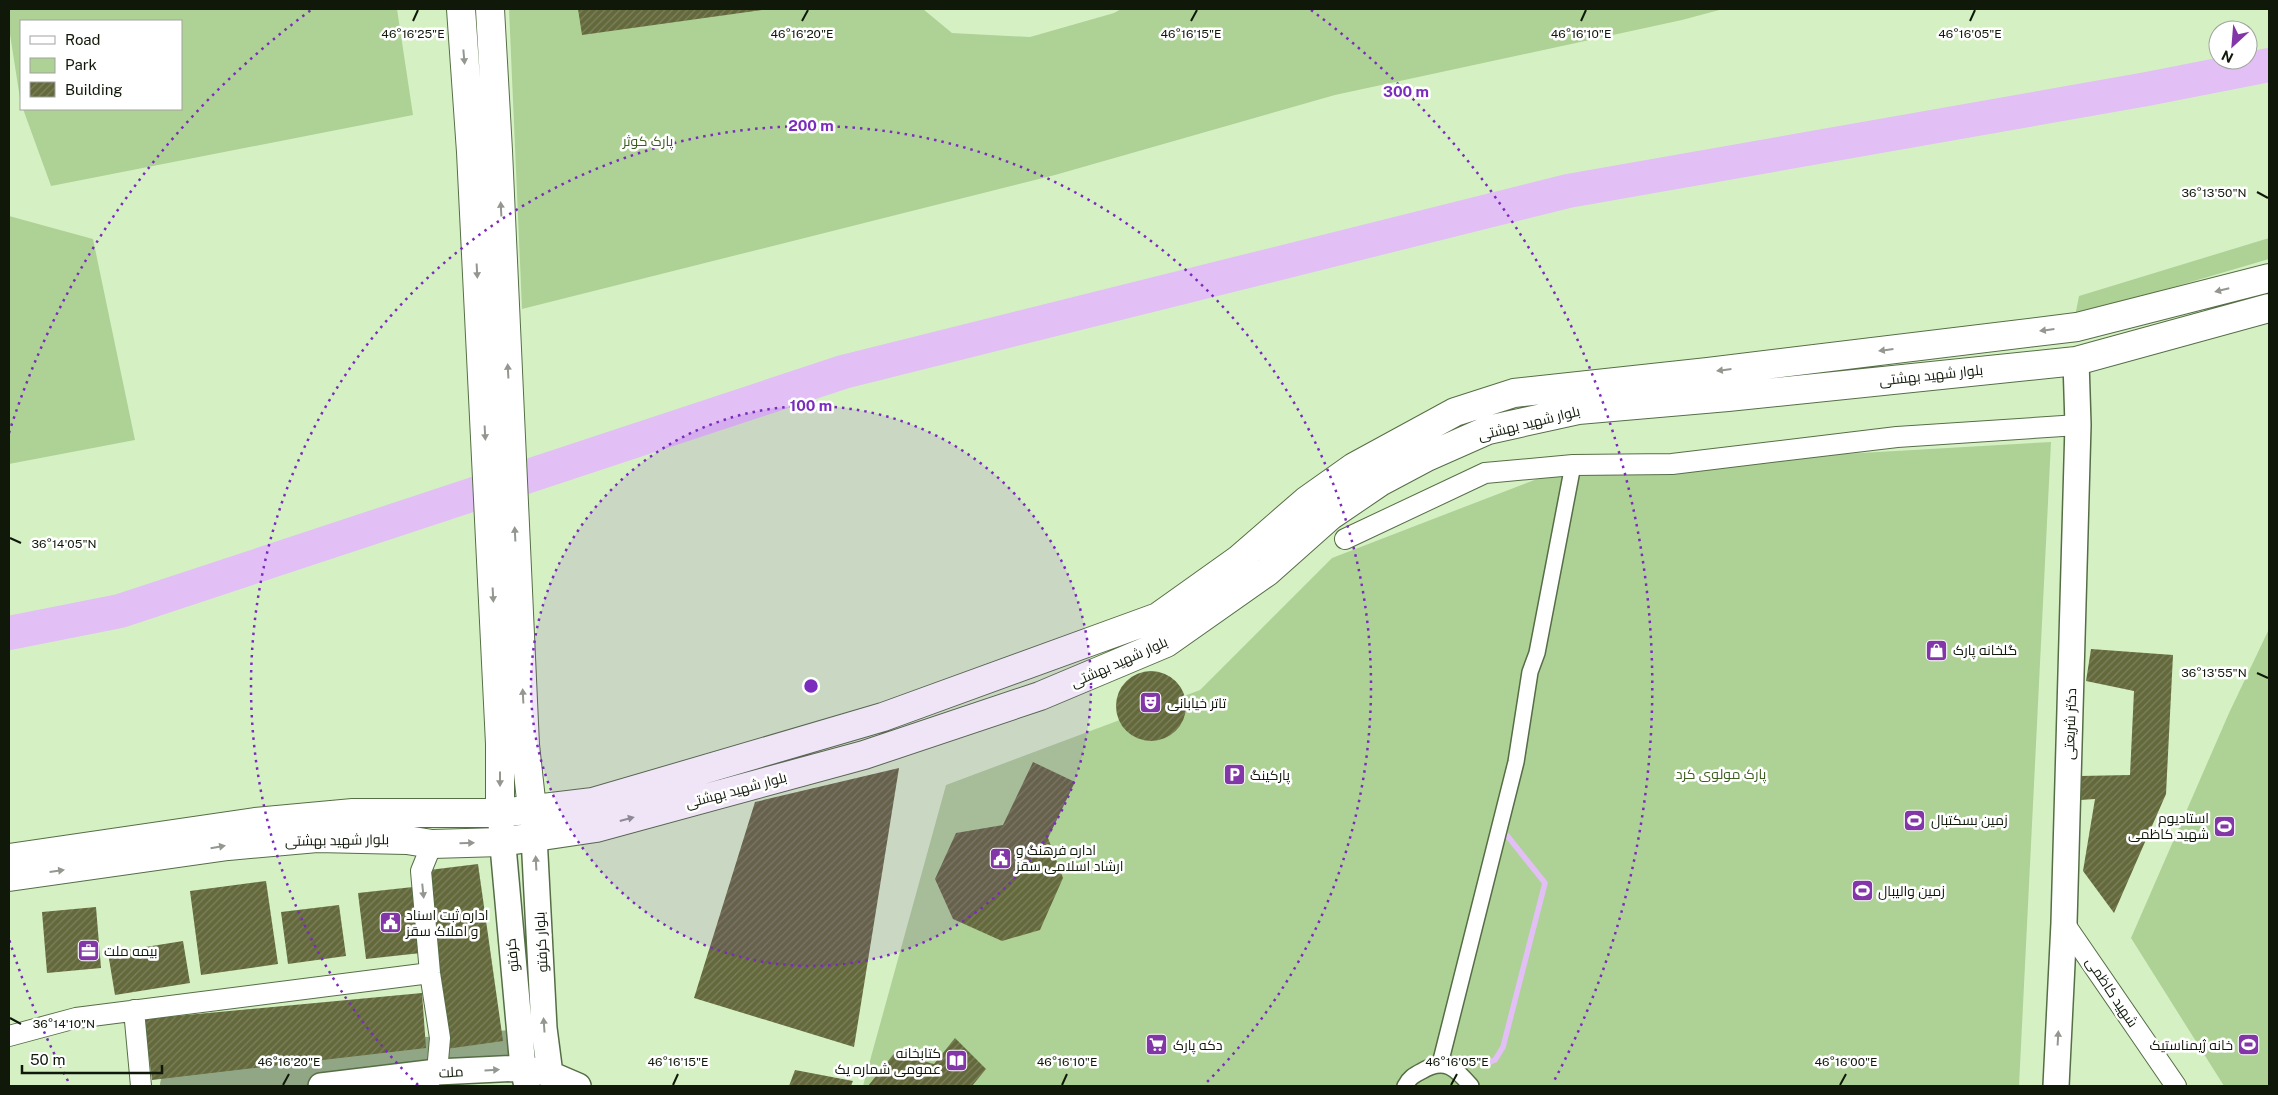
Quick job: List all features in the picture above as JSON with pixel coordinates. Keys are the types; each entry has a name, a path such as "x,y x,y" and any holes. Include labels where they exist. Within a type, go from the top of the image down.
{"main road":[{"path":"461,9 512,744 532,809"},
{"path":"490,9 498,152 512,744 500,813"},
{"name":"بلوار شهید بهشتی","path":"9,858 254,822 353,813 500,813 593,802 883,716 1158,617 1238,560 1306,501 1354,467 1455,412 1514,393 1708,372 2077,326 2269,278"},
{"name":"بلوار شهید بهشتی","path":"9,877 228,846 317,838 407,840 432,844 501,842 596,828 864,755 1040,696 1166,644 1267,572 1330,516 1380,482 1427,457 1488,430 1578,410 1728,397 2076,361 2269,308"},
{"path":"2076,361 2077,326"}],"street":[{"name":"دکتر شریعتی","path":"2056,1086 2064,923 2078,425 2076,361"},
{"path":"1346,539 1486,473 1573,465 1672,464 1897,437 2078,425"},
{"path":"1440,1064 1516,762 1530,672 1537,653 1573,465"},
{"name":"بلوار کرفتو","path":"532,809 544,1028 550,1074"},
{"name":"کرفتو","path":"500,813 501,842 525,1077"},
{"path":"430,1079 440,1038 430,973 421,872 432,844"},
{"name":"شهید کاظمی","path":"2064,923 2176,1086"},
{"path":"9,1036 76,1018 430,973"},
{"path":"134,1010 140,1086"},
{"path":"1405,1086 1412,1076 1432,1065 1440,1064 1453,1068 1471,1086"},
{"name":"ملت","path":"321,1086 430,1079 525,1077 550,1074 578,1086"}],"green space":[{"path":"9,9 397,9 413,115 51,186 23,110 182,110 182,20 20,20 20,99 9,28"},
{"name":"پارک کوثر","path":"509,9 923,9 952,33 1030,37 1114,13 1121,9 1723,9 1682,20 1335,95 1055,175 522,309"},
{"path":"9,216 93,239 135,440 9,464"},
{"path":"2269,238 2269,259 2075,316 2079,296"},
{"name":"پارک مولوی کرد","path":"2051,442 2019,1086 863,1086 946,785 1200,690 1332,558 1573,465 1672,464"},
{"name":"استادیوم شهید کاظمی","path":"2269,629 2269,1086 2224,1086 2131,938 2229,713"}],"building":[{"path":"578,9 762,9 762,10 582,35"},
{"path":"2091,649 2173,655 2166,794 2114,913 2083,871 2095,799 2080,800 2080,776 2130,775 2134,691 2086,681"},
{"name":"تاتر خیابانی","path":"1151,671 1170,677 1180,687 1186,706 1180,725 1170,735 1151,741 1132,735 1122,725 1116,706 1122,687 1132,677"},
{"name":"اداره فرهنگ و ارشاد اسلامی سقز","path":"1033,762 1075,782 1048,838 1063,878 1040,930 1002,941 953,919 935,879 956,833 1003,825"},
{"path":"899,768 854,1047 694,998 755,802"},
{"path":"478,864 503,1041 446,1049 421,871"},
{"path":"266,881 278,964 201,975 190,891"},
{"name":"اداره ثبت اسناد و املاک سقز","path":"413,887 421,953 366,959 358,893"},
{"path":"339,905 346,956 288,964 281,912"},
{"path":"96,907 101,968 47,973 42,912"},
{"path":"183,941 190,983 115,995 108,953"},
{"path":"422,993 426,1048 152,1080 144,1019"},
{"name":"کتابخانه عمومی شماره یک","path":"955,1038 986,1069 972,1086 868,1086 897,1050 916,1059 934,1064"},
{"path":"795,1070 853,1081 851,1086 789,1086"}],"waterway":[{"path":"9,633 120,611 843,372 1568,191 2147,89 2269,65"},
{"path":"1490,1062 1495,1060 1503,1047 1545,883 1501,828"}],"taxiway":[{"path":"185,1086 258,1076 522,1054"}],"place":[{"name":"گلخانه پارک","path":"1937,650"},
{"name":"تاتر خیابانی","path":"1151,703"},
{"name":"پارکینگ","path":"1234,775"},
{"name":"زمین بسکتبال","path":"1915,820"},
{"name":"استادیوم شهید کاظمی","path":"2225,826"},
{"name":"اداره فرهنگ و ارشاد اسلامی سقز","path":"1000,858"},
{"name":"زمین والیبال","path":"1862,891"},
{"name":"اداره ثبت اسناد و املاک سقز","path":"390,923"},
{"name":"بیمه ملت","path":"88,951"},
{"name":"دکه پارک","path":"1157,1045"},
{"name":"خانه ژیمناستیک","path":"2249,1045"},
{"name":"کتابخانه عمومی شماره یک","path":"957,1061"}]}
